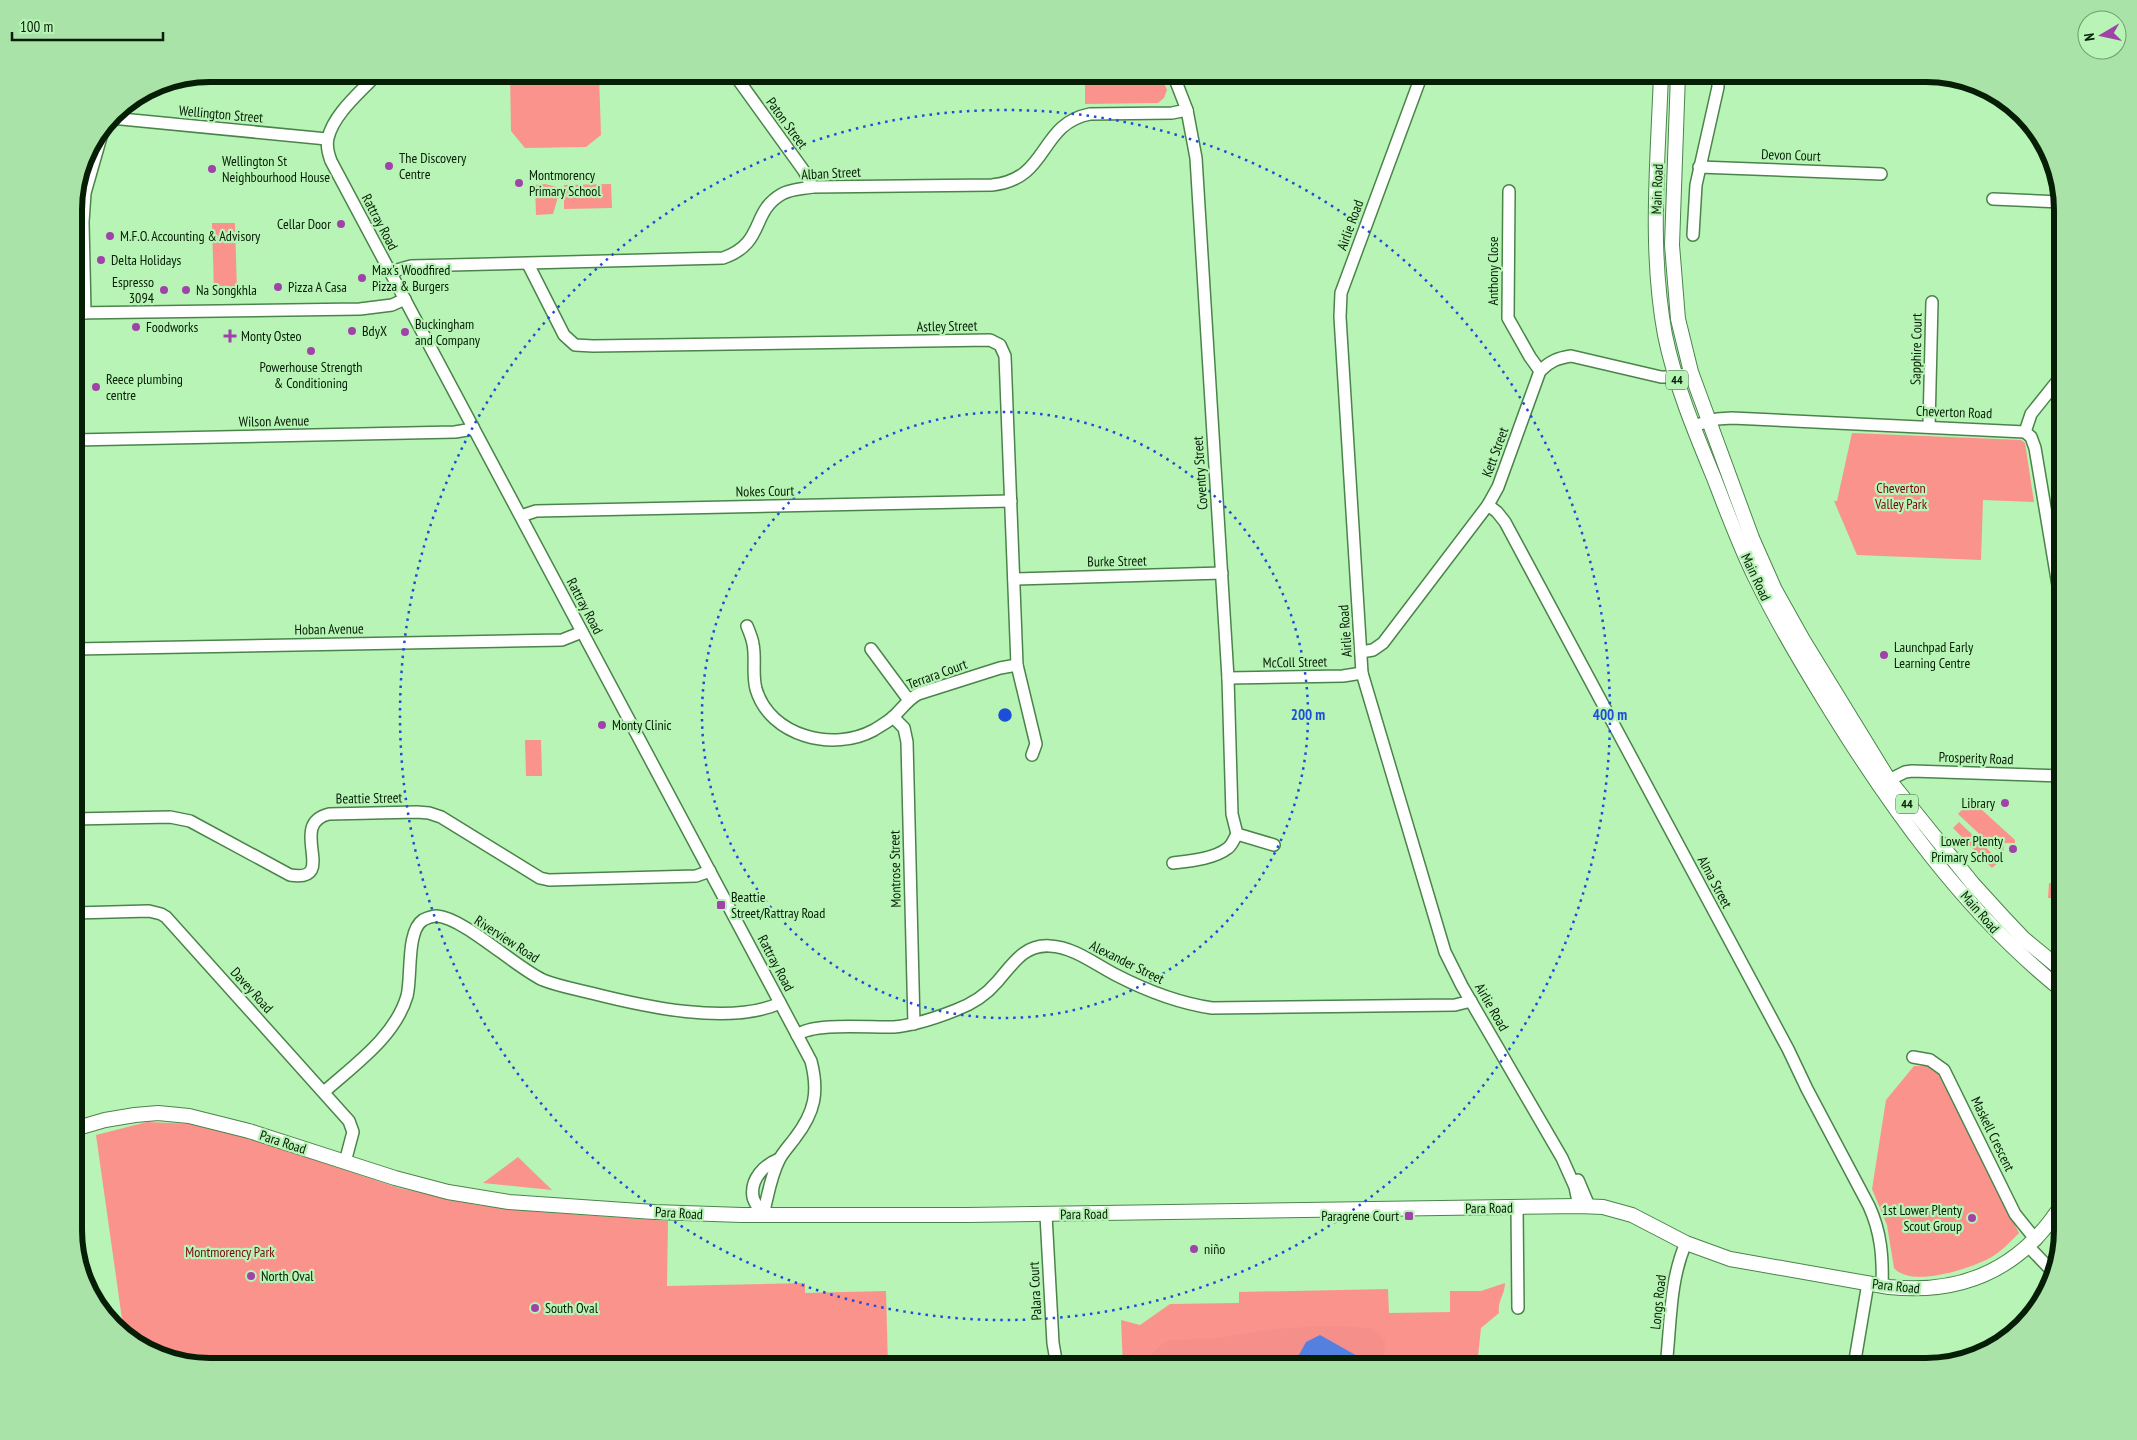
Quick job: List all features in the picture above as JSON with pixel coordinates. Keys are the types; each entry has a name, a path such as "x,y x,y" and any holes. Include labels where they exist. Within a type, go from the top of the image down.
{"main road":[{"name":"Main Road","path":"1662,82 1656,201 1657,271 1666,337 1676,377 1693,426 1736,532 1766,599 1792,647 1874,780 1903,820 2000,936 2054,984"},
{"name":"Main Road","path":"1678,82 1673,208 1673,270 1678,319 1691,372 1708,421 1737,500 1775,590 1803,640 1889,780 1961,870 2004,918 2024,939 2054,964"},
{"name":"Para Road","path":"83,1126 105,1120 135,1115 177,1114 201,1118 248,1131 434,1189 509,1202 654,1212 763,1215 1046,1214 1603,1207 1632,1215 1705,1251 1743,1262 1882,1286 1923,1289 1958,1284 1995,1270 2032,1244 2054,1215"}],"street":[{"path":"328,139 331,128 341,114 370,82"},
{"name":"Paton Street","path":"740,82 804,171 812,187"},
{"name":"Coventry Street","path":"1176,82 1187,110 1196,158 1228,678 1232,803 1237,834"},
{"name":"Airlie Road","path":"1419,82 1341,293 1340,317 1362,674 1445,952 1471,1001 1562,1158 1584,1206"},
{"path":"1693,235 1696,185 1718,82"},
{"name":"Alban Street","path":"390,272 411,266 723,258 740,250 749,243 765,210 773,200 787,192 812,187 992,185 1008,182 1020,177 1031,168 1058,131 1077,118 1090,114 1172,113 1187,110"},
{"name":"Wellington Street","path":"121,119 328,139"},
{"name":"Rattray Road","path":"328,139 327,149 331,161 811,1061 816,1080 813,1105 806,1124 779,1159 767,1164 754,1184 753,1199 763,1215"},
{"path":"83,217 84,193 96,154"},
{"name":"Devon Court","path":"1699,167 1881,174"},
{"name":"Anthony Close","path":"1509,191 1508,318 1530,357 1540,370"},
{"path":"1993,199 2054,202"},
{"name":"Astley Street","path":"528,264 564,335 568,341 575,345 990,340 996,342 1003,350 1005,356 1018,665 1036,744 1032,755"},
{"path":"83,313 360,309 392,305 405,298"},
{"name":"Sapphire Court","path":"1929,426 1932,302"},
{"path":"1540,370 1553,360 1572,356 1652,376 1676,377 1691,372"},
{"name":"Kett Street","path":"1361,652 1372,650 1383,643 1488,505 1498,487 1540,370"},
{"path":"2054,385 2031,414 2025,432 2031,437 2035,448 2054,561"},
{"name":"Cheverton Road","path":"1693,426 1708,421 1732,418 2025,432"},
{"name":"Wilson Avenue","path":"83,440 455,432 473,427"},
{"name":"Nokes Court","path":"521,516 536,511 1011,501"},
{"name":"Alma Street","path":"1488,505 1505,522 1564,630 1697,882 1788,1049 1868,1206 1876,1225 1881,1246 1882,1286"},
{"name":"Burke Street","path":"1014,579 1222,574"},
{"name":"Terrara Court","path":"747,626 753,643 754,678 759,697 774,720 790,730 816,739 864,735 893,717 908,699 918,694 1000,668 1018,665"},
{"name":"Hoban Avenue","path":"83,648 562,640 582,632"},
{"path":"871,649 908,699"},
{"name":"McColl Street","path":"1228,678 1362,674"},
{"name":"Montrose Street","path":"893,717 904,728 907,742 914,1024"},
{"name":"Prosperity Road","path":"1889,780 1904,772 1912,771 2054,776"},
{"name":"Beattie Street","path":"83,819 170,817 190,821 290,875 298,876 303,875 312,867 314,855 310,830 314,820 318,817 329,814 417,812 441,817 540,878 549,880 696,876 710,871"},
{"path":"1173,863 1191,861 1222,851 1230,847 1237,834 1274,845"},
{"name":"Davey Road","path":"83,912 149,911 166,917 324,1092 352,1128 352,1136 345,1162"},
{"name":"Riverview Road","path":"324,1092 375,1046 390,1028 407,995 412,937 421,921 430,917 446,918 469,930 544,980 624,1001 723,1014 767,1009 780,1003"},
{"name":"Alexander Street","path":"797,1035 810,1028 895,1027 934,1019 968,1005 986,992 1023,953 1035,948 1050,946 1072,952 1116,976 1165,997 1192,1006 1212,1008 1455,1005 1471,1001"},
{"name":"Maskell Crescent","path":"1913,1057 1930,1060 1944,1070 2015,1214 2032,1244 2049,1267"},
{"path":"1517,1207 1518,1308"},
{"name":"Palara Court","path":"1046,1214 1053,1343 1056,1358"},
{"name":"Longs Road","path":"1667,1358 1676,1274 1679,1258 1686,1243"},
{"path":"1855,1358 1868,1283"}],"green space":[{"path":"510,82 599,82 601,135 586,147 525,148 511,131"},
{"path":"1085,82 1164,82 1167,90 1164,98 1158,103 1085,104"},
{"path":"545,184 557,187 558,197 553,214 536,215 535,185"},
{"path":"611,184 612,208 564,209 564,185"},
{"path":"212,223 235,223 237,292 214,292"},
{"name":"Cheverton Valley Park","path":"1852,433 2021,440 2025,443 2034,502 1983,500 1981,560 1857,555 1834,501 1837,501"},
{"path":"525,740 541,740 542,776 526,776"},
{"path":"1971,800 2015,840 2015,843 2004,843 2003,856 1958,814"},
{"path":"1959,822 2000,861 1992,868 1953,828"},
{"path":"2049,883 2054,884 2054,898 2048,898"},
{"path":"1914,1066 1930,1066 1938,1073 2019,1233 2002,1250 1990,1258 1969,1267 1926,1277 1902,1274 1894,1268 1887,1225 1872,1189 1886,1100"},
{"name":"Montmorency Park","path":"147,1122 193,1124 249,1138 399,1188 477,1205 541,1212 668,1221 667,1286 805,1283 805,1293 886,1291 888,1358 210,1358 177,1353 161,1348 139,1336 123,1323 96,1135"},
{"path":"518,1157 552,1190 483,1183"},
{"path":"1505,1283 1499,1305 1499,1313 1481,1328 1478,1358 1123,1358 1121,1320 1140,1325 1170,1304 1239,1303 1239,1292 1388,1289 1389,1313 1450,1312 1450,1291 1481,1291"}],"shaded area":[{"path":"1327,1326 1372,1328 1385,1340 1384,1358 1361,1358 1320,1335 1300,1358 1147,1358 1161,1345 1171,1340 1211,1339 1276,1329"}],"water":[{"path":"1320,1335 1361,1358 1297,1358 1306,1342"},
{"path":"388,1355 409,1358 379,1358"}],"place":[{"name":"The Discovery Centre","path":"389,166"},
{"name":"Wellington St Neighbourhood House","path":"212,169"},
{"name":"Montmorency Primary School","path":"519,183"},
{"name":"Cellar Door","path":"341,224"},
{"name":"M.F.O. Accounting & Advisory","path":"110,236"},
{"name":"Delta Holidays","path":"101,260"},
{"name":"Max's Woodfired Pizza & Burgers","path":"362,278"},
{"name":"Pizza A Casa","path":"278,287"},
{"name":"Espresso 3094","path":"164,290"},
{"name":"Na Songkhla","path":"186,290"},
{"name":"Foodworks","path":"136,327"},
{"name":"BdyX","path":"352,331"},
{"name":"Buckingham and Company","path":"405,332"},
{"name":"Monty Osteo","path":"230,336"},
{"name":"Powerhouse Strength & Conditioning","path":"311,351"},
{"name":"Reece plumbing centre","path":"96,387"},
{"name":"Launchpad Early Learning Centre","path":"1884,655"},
{"name":"Monty Clinic","path":"602,725"},
{"name":"Library","path":"2005,803"},
{"name":"Lower Plenty Primary School","path":"2013,849"},
{"name":"Beattie Street/Rattray Road","path":"721,905"},
{"name":"Paragrene Court","path":"1409,1216"},
{"name":"1st Lower Plenty Scout Group","path":"1972,1218"},
{"name":"niño","path":"1194,1249"},
{"name":"North Oval","path":"251,1276"},
{"name":"South Oval","path":"535,1308"}]}
